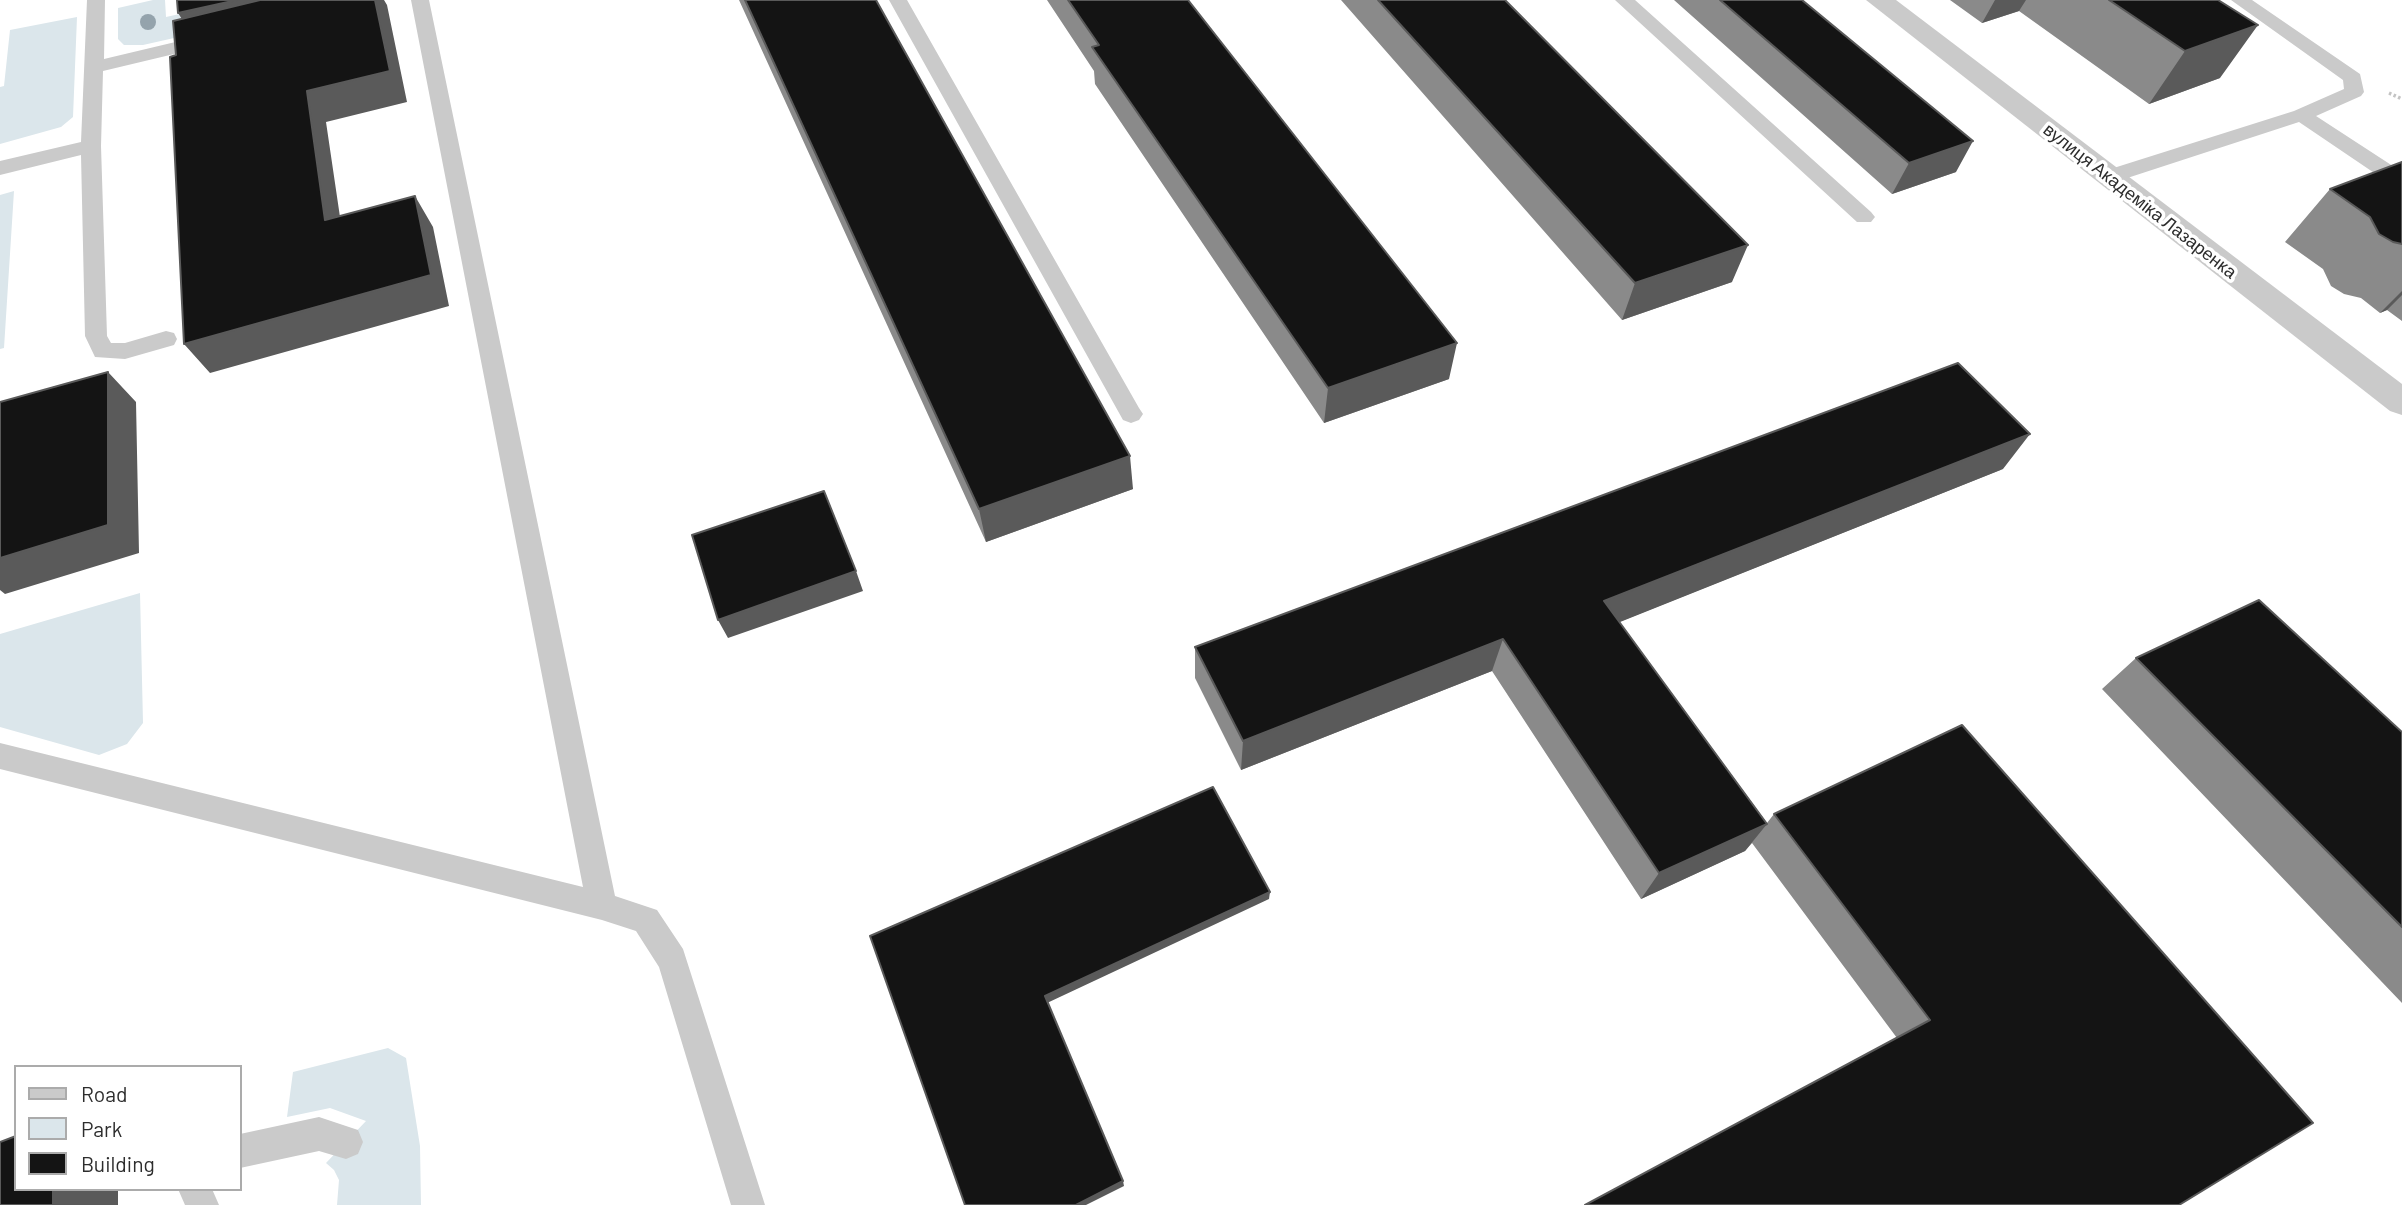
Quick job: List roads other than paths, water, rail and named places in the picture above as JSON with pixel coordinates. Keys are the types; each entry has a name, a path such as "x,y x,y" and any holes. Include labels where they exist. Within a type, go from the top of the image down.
{"street":[{"name":"вулиця Академіка Лазаренка","path":"1879,0 2402,402"}],"lane":[{"path":"96,0 91,146 96,336 103,351 125,351 166,339"},
{"path":"420,0 603,906"},
{"path":"898,0 1131,414"},
{"path":"1624,0 1864,217"},
{"path":"2108,177 2301,115 2354,92 2353,78 2241,0"},
{"path":"95,67 231,35"},
{"path":"2301,115 2402,182"},
{"path":"0,168 91,146"},
{"path":"0,757 603,906 646,920 673,960 748,1205"},
{"path":"242,1151 319,1134 346,1142"}]}
